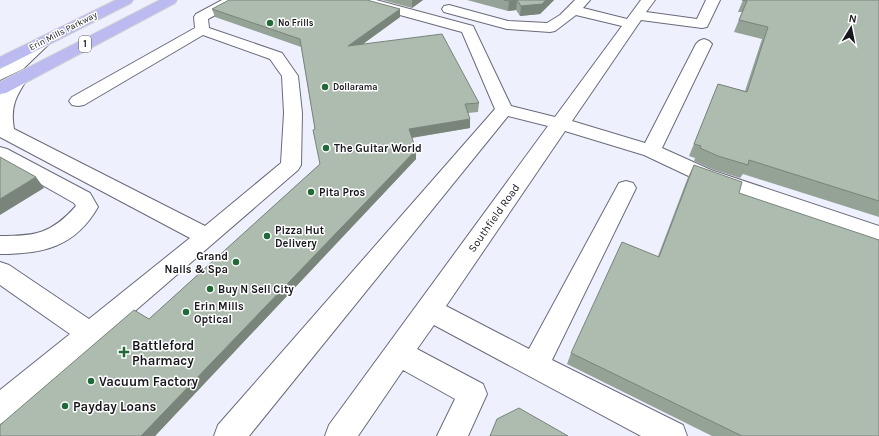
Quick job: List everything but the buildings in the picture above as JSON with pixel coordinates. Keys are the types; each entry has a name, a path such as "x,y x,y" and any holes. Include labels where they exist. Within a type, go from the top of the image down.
{"main road":[{"name":"Erin Mills Parkway","path":"0,63 126,0"},
{"name":"Erin Mills Parkway","path":"0,89 170,0"}],"street":[{"path":"202,30 201,17 232,0"},
{"path":"361,0 468,29 504,110"},
{"path":"439,6 507,25 550,28 578,5 639,13 702,24 713,0"},
{"name":"Southfield Road","path":"340,436 639,13"},
{"path":"0,409 207,237 291,165 293,113 290,76 276,56 202,30 78,101"},
{"path":"0,75 17,66 44,41"},
{"path":"651,151 704,44"},
{"path":"20,78 3,100 1,106 3,130 207,237"},
{"path":"504,110 561,124 651,151 704,175 879,236"},
{"path":"230,436 504,110"},
{"path":"0,152 83,198 87,207 79,218 67,228 49,239 36,244 0,245"},
{"path":"535,366 626,188"},
{"path":"0,272 90,334"},
{"path":"429,310 672,436"},
{"path":"398,353 473,394 452,436"}],"place":[{"name":"No Frills","path":"270,23"},
{"name":"Dollarama","path":"325,87"},
{"name":"The Guitar World","path":"326,148"},
{"name":"Pita Pros","path":"311,192"},
{"name":"Pizza Hut Delivery","path":"267,236"},
{"name":"Grand Nails & Spa","path":"236,262"},
{"name":"Buy N Sell City","path":"210,289"},
{"name":"Erin Mills Optical","path":"186,312"},
{"name":"Battleford Pharmacy","path":"124,352"},
{"name":"Vacuum Factory","path":"91,381"},
{"name":"Payday Loans","path":"65,406"}]}
